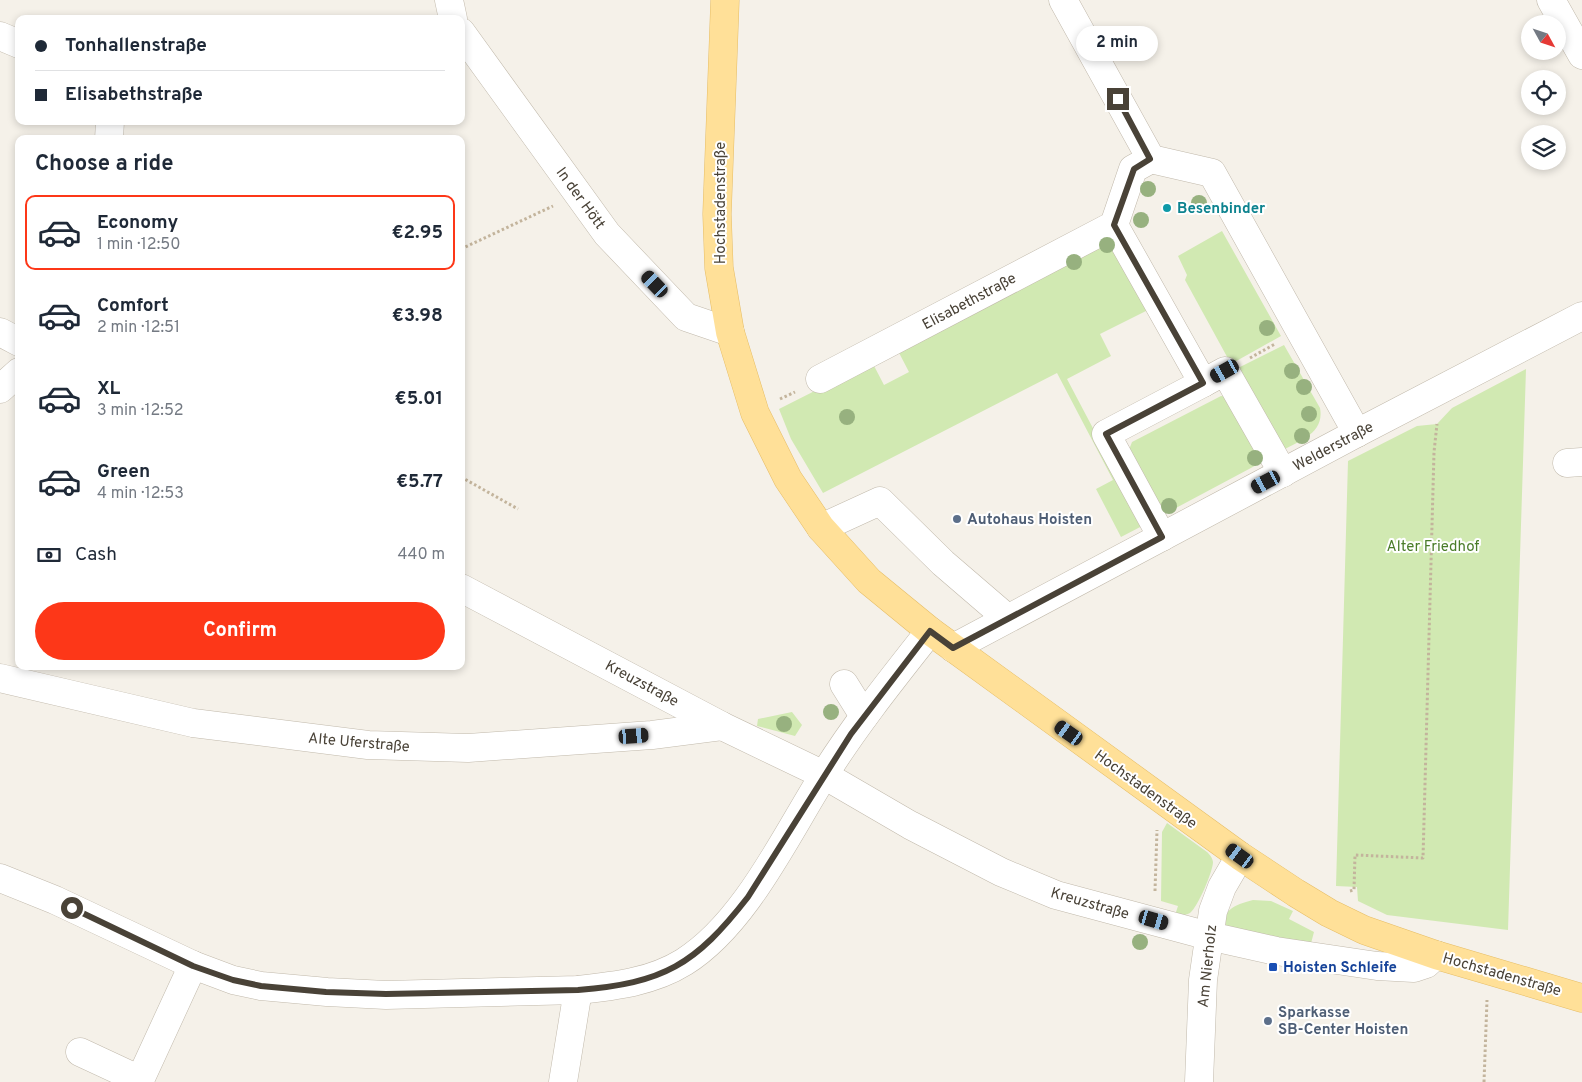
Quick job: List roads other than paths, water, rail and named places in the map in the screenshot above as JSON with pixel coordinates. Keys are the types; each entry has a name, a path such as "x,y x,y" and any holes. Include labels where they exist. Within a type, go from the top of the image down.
{"main road":[{"name":"Hochstadenstraße","path":"725,0 717,214 719,268 730,332 755,413 788,479 821,528 869,581 930,631 1240,856 1329,913 1364,930 1436,955 1582,998"}],"street":[{"name":"In der Hött","path":"449,0 454,15"},
{"path":"1063,0 1150,159"},
{"path":"1551,0 1582,55"},
{"path":"0,36 15,42"},
{"name":"In der Hött","path":"465,39 607,234 686,317 730,332"},
{"path":"1283,472 1214,377 1114,225 1134,169 1150,159 1212,173 1357,433"},
{"name":"Elisabethstraße","path":"820,379 1114,225"},
{"name":"Welderstraße","path":"953,648 1283,472 1582,316"},
{"path":"0,332 15,340"},
{"path":"0,389 15,376"},
{"path":"1162,537 1106,434 1214,377"},
{"path":"821,528 880,501 943,563 1007,618"},
{"name":"Kreuzstraße","path":"465,590 722,726 824,775 910,825 1002,872 1056,895 1209,936 1276,951 1377,966 1414,968 1426,964 1436,955"},
{"path":"0,878 55,900 193,966 233,980 261,986 326,992 386,994 578,990 608,987 652,977 683,963 697,953 731,919 765,872 824,775 864,716 930,631"},
{"name":"Alte Uferstraße","path":"0,678 193,723 368,746 468,748 652,735 722,726"},
{"path":"844,684 864,716"},
{"name":"Am Nierholz","path":"1199,1082 1203,980 1213,911 1222,886 1240,856"},
{"path":"80,1052 140,1080 193,966"},
{"path":"563,1082 578,990"}],"place":[{"name":"Besenbinder","path":"1167,208"},
{"name":"Autohaus Hoisten","path":"957,519"},
{"name":"Hoisten Schleife","path":"1273,967"},
{"name":"Sparkasse SB-Center Hoisten","path":"1268,1021"}],"park label":[{"name":"Alter Friedhof","path":"1433,546"}]}
